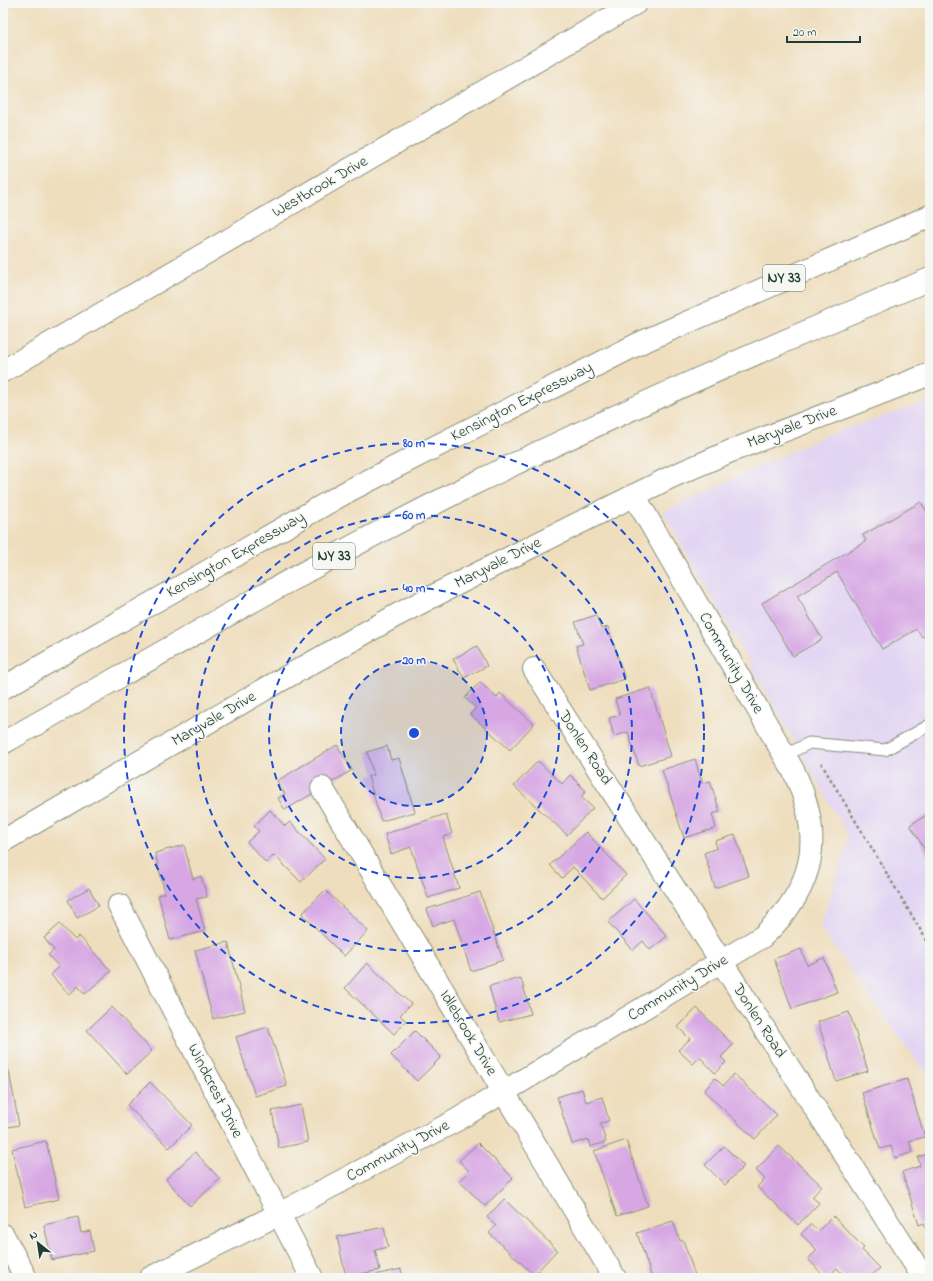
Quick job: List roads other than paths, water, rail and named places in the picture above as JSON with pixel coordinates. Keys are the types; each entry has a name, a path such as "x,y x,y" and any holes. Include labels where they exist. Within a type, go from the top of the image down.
{"main road":[{"name":"Westbrook Drive","path":"3,371 636,3"},
{"name":"Kensington Expressway","path":"3,688 357,486 640,343 930,216"},
{"name":"NY 33","path":"3,743 256,599 357,544 468,487 683,385 930,279"},
{"name":"Maryvale Drive","path":"3,841 396,615 634,495 731,451 930,374"},
{"name":"Community Drive","path":"150,1278 279,1214 455,1121 762,937 781,919 796,898 806,874 811,849 811,823 804,794 784,756 634,495"},
{"name":"Donlen Road","path":"534,669 920,1272"},
{"name":"Idlebrook Drive","path":"322,788 615,1278"},
{"name":"Windcrest Drive","path":"119,905 312,1278"},
{"path":"3,1235 26,1278"}],"lane":[{"path":"784,756 809,743 884,750 930,725"}]}
